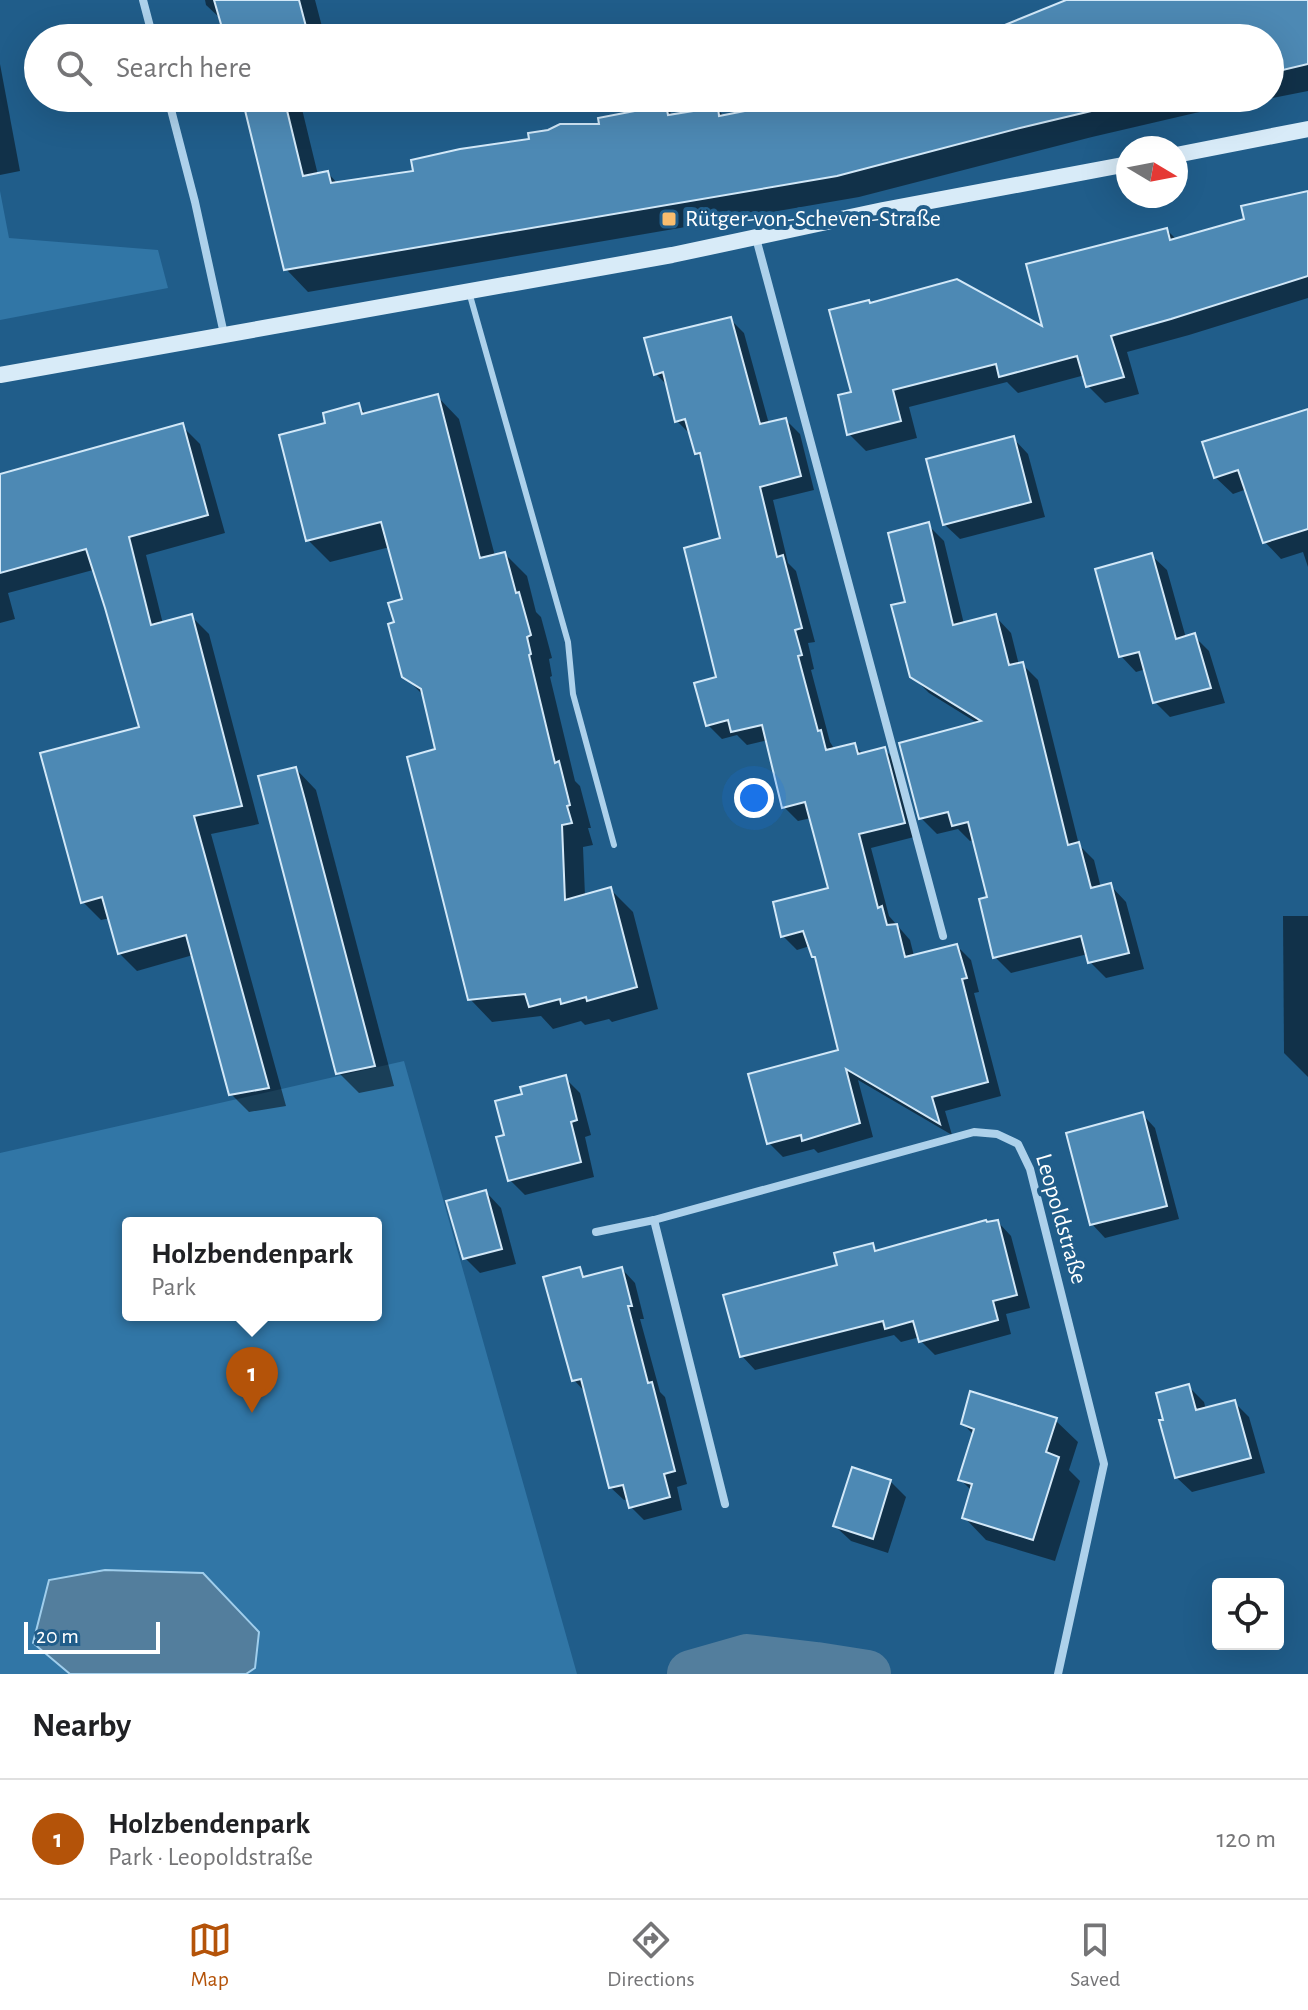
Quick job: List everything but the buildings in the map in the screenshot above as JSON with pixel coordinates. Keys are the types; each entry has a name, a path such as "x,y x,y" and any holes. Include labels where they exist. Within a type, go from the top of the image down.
{"street":[{"path":"143,0 149,24"},
{"path":"172,112 224,334"},
{"path":"1188,153 1308,129"},
{"path":"0,375 469,292 1116,166"},
{"path":"756,238 943,936"},
{"name":"Leopoldstraße","path":"596,1232 654,1220 974,1132 997,1134 1018,1144 1030,1169 1104,1464 1058,1674"},
{"path":"654,1220 725,1504"}],"lane":[{"path":"469,292 568,642 573,694 614,845"}],"shaded area":[{"path":"0,191 9,238 158,250 168,288 0,320"},
{"path":"404,1061 577,1674 0,1674 0,1153"},
{"path":"105,1570 203,1573 259,1632 255,1668 246,1674 70,1674 33,1643 49,1580"}],"waterway":[{"path":"691,1674 747,1658 867,1674"}],"place":[{"name":"Rütger-von-Scheven-Straße","path":"669,219"},
{"name":"Holzbendenpark","path":"252,1413"}]}
